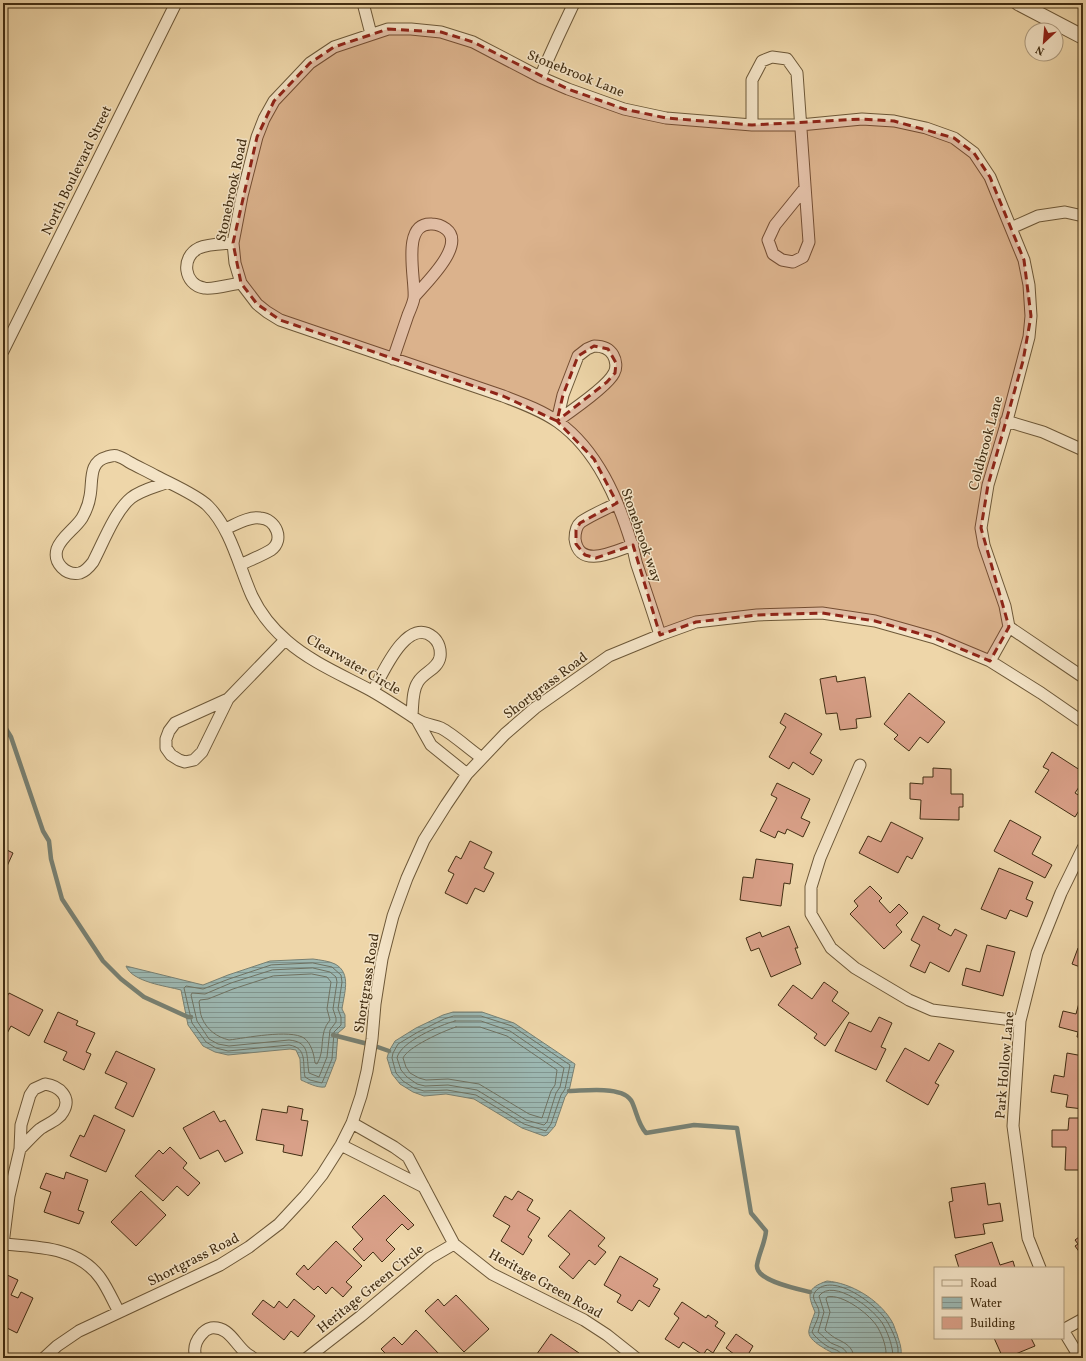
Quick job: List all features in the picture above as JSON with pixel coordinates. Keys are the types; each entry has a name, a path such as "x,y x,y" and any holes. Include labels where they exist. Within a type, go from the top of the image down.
{"street":[{"name":"North Boulevard Street","path":"3,351 176,3"},
{"path":"363,3 371,34"},
{"path":"540,77 574,3"},
{"path":"1018,3 1083,37"},
{"name":"Stonebrook Lane","path":"371,34 388,29 411,28 441,32 473,42 540,77 624,109 659,116 713,123 752,125 800,125 862,119 894,121 926,128 954,138 974,153 990,177 1011,228"},
{"name":"Stonebrook Road","path":"371,34 334,47 310,63 274,101 264,119 257,137 242,196 233,243 235,263 241,282 257,304 267,312 280,320 393,359"},
{"path":"752,125 752,80 762,61 772,56 787,59 797,73 809,242 803,257 793,262 782,260 772,254 768,240 775,225 805,188"},
{"path":"1011,228 1038,216 1065,212 1083,216"},
{"path":"393,359 414,298 446,259 451,248 452,239 448,231 440,225 423,225 416,233 412,244 414,298"},
{"name":"Coldbrook Lane","path":"1009,627 1005,606 984,545 981,528 988,485 1029,337 1031,316 1030,286 1024,260 1011,228"},
{"path":"233,243 205,246 197,249 188,259 186,268 190,280 197,286 205,289 241,282"},
{"path":"594,346 601,346 608,349 616,363 615,372 607,382 557,421 563,395 578,356 594,346"},
{"name":"Stonebrook way","path":"393,359 527,405 557,421 575,436 594,459 617,503 633,545 636,563 660,635"},
{"path":"1006,421 1043,432 1083,450"},
{"name":"Clearwater Circle","path":"168,482 142,491 131,498 123,506 93,562 88,568 82,572 74,574 65,570 60,565 56,559 57,550 61,540 72,531 85,512 90,495 91,476 94,466 99,460 108,456 117,456 168,482 207,504 217,515 225,529 252,597 265,619 285,640 300,652 318,663 373,692 415,717 442,729 482,758"},
{"path":"617,503 580,523 575,535 576,544 585,554 596,558 633,545"},
{"path":"225,529 259,517 268,519 277,530 278,536 272,549 240,565"},
{"name":"Shortgrass Road","path":"44,1358 56,1346 79,1331 220,1265 250,1248 279,1224 300,1203 322,1175 341,1146 352,1122 361,1096 367,1071 382,959 393,916 407,878 424,840 467,774 505,734 535,708 609,656 696,622 757,615 822,613 875,621 935,638 990,661 1040,692 1083,722"},
{"path":"990,661 1009,627 1083,677"},
{"path":"373,692 388,663 403,640 410,635 419,633 426,633 433,637 438,643 440,656 438,664 417,683 414,691 415,717 431,745 467,774"},
{"path":"228,699 176,723 169,731 166,740 166,748 171,755 185,762 194,760 202,752 228,699 285,640"},
{"path":"860,765 820,858 811,887 811,914 831,948 855,968 909,1000 932,1010 1020,1021"},
{"name":"Park Hollow Lane","path":"1040,1267 1028,1238 1013,1126 1020,1021 1037,953 1061,893 1083,848"},
{"path":"20,1149 40,1129 59,1117 63,1112 65,1095 57,1087 45,1084 34,1089 30,1095 21,1125 20,1149 9,1196 3,1244 58,1251 84,1262 101,1279 119,1312"},
{"name":"Heritage Green Road","path":"352,1122 408,1157 454,1244 492,1274 584,1320 607,1335 630,1356"},
{"path":"341,1146 424,1187"},
{"name":"Heritage Green Circle","path":"307,1358 361,1316 430,1258 454,1244"},
{"path":"1064,1329 1083,1319"},
{"path":"196,1358 194,1351 195,1344 203,1332 208,1328 221,1328 229,1333 245,1352 254,1358"},
{"path":"1064,1332 1080,1358"}],"highlighted area":[{"path":"388,29 441,32 473,42 568,89 624,109 666,118 752,125 862,119 894,121 954,138 974,153 990,177 1024,260 1031,316 1023,361 988,485 981,528 1009,627 990,661 935,638 875,621 822,613 757,615 696,622 660,635 633,545 596,558 585,555 576,544 576,530 580,523 617,503 594,459 557,421 503,396 280,320 257,304 241,283 233,243 257,137 274,101 310,63 334,47","holes":["594,346 608,349 616,363 615,373 607,382 557,421 563,395 578,356"]}],"water":[{"path":"313,959 335,964 344,973 346,984 342,1009 345,1015 345,1027 338,1033 336,1059 325,1087 316,1086 301,1080 300,1059 296,1050 290,1049 228,1055 215,1052 203,1046 188,1025 181,990 142,980 129,971 126,966 203,985 270,961"},
{"path":"453,1012 482,1012 514,1023 575,1064 569,1091 565,1097 555,1126 547,1135 544,1136 522,1128 474,1099 446,1094 424,1096 413,1092 400,1084 392,1074 387,1058 395,1041 416,1028 443,1015"},
{"path":"827,1281 845,1285 863,1293 886,1312 894,1325 897,1334 901,1358 841,1358 812,1339 809,1334 809,1330 815,1312 811,1301 810,1292 816,1286"}],"building":[{"path":"836,676 837,682 865,677 871,717 856,719 857,728 840,730 837,713 826,714 820,679"},
{"path":"909,693 945,722 928,743 920,737 909,751 894,739 898,735 884,724"},
{"path":"785,713 822,734 810,753 822,760 813,775 793,762 789,769 769,757 786,727 780,723"},
{"path":"1052,752 1083,772 1083,781 1075,793 1083,798 1083,804 1075,817 1035,792 1049,770 1043,767"},
{"path":"933,768 951,769 951,794 963,794 963,807 959,807 959,820 920,819 921,800 910,799 910,783 923,784 923,777 933,777"},
{"path":"777,783 810,799 801,818 810,822 803,837 787,829 785,834 778,831 775,838 760,831 777,798 771,795"},
{"path":"1010,820 1041,837 1032,854 1052,865 1045,878 994,851"},
{"path":"891,822 923,838 912,859 907,856 898,873 859,853 868,836 881,842"},
{"path":"470,841 492,852 484,868 494,873 484,892 475,888 467,904 445,893 454,874 448,871 456,856 461,859"},
{"path":"3,848 13,853 3,875"},
{"path":"756,859 793,864 790,884 784,883 781,906 740,900 743,877 753,878"},
{"path":"999,868 1033,882 1026,899 1033,902 1027,917 1010,910 1006,919 981,909"},
{"path":"870,886 882,898 879,901 890,913 899,904 908,913 896,925 902,932 884,949 850,914 858,906 854,901"},
{"path":"923,916 940,925 938,929 951,936 955,929 967,935 949,972 930,962 925,973 910,966 920,945 911,940"},
{"path":"789,926 798,948 795,948 801,964 771,977 759,948 751,951 746,938 760,932 762,937"},
{"path":"987,945 1015,952 1003,996 962,985 966,968 980,972"},
{"path":"1078,948 1083,950 1083,968 1072,964"},
{"path":"824,982 838,992 832,1001 849,1013 825,1046 814,1038 817,1034 778,1005 793,985 812,999"},
{"path":"1082,992 1083,1038 1077,1037 1078,1032 1059,1027 1063,1011 1076,1014"},
{"path":"9,993 43,1010 29,1036 11,1026 3,1041 3,1004"},
{"path":"58,1012 78,1021 76,1025 95,1033 86,1052 91,1054 84,1070 63,1060 67,1052 44,1042"},
{"path":"879,1017 892,1023 881,1047 886,1049 876,1070 835,1051 849,1022 871,1032"},
{"path":"939,1043 954,1051 935,1083 939,1085 928,1105 886,1081 905,1048 929,1061"},
{"path":"116,1051 155,1069 133,1117 115,1108 127,1083 105,1073"},
{"path":"1067,1053 1083,1056 1083,1109 1066,1107 1068,1095 1051,1092 1054,1075 1064,1077"},
{"path":"3,1085 7,1086 3,1097"},
{"path":"288,1106 303,1109 301,1120 308,1121 302,1156 283,1152 284,1145 256,1140 262,1109 287,1113"},
{"path":"214,1111 220,1122 225,1120 243,1153 225,1162 218,1150 200,1159 183,1128"},
{"path":"94,1115 125,1130 106,1172 70,1156 80,1135 84,1137"},
{"path":"1069,1118 1083,1118 1083,1170 1065,1170 1066,1147 1052,1147 1052,1130 1068,1130"},
{"path":"170,1147 187,1163 183,1168 200,1183 188,1196 177,1186 163,1201 135,1176 159,1150 163,1154"},
{"path":"66,1172 88,1180 78,1210 84,1212 79,1224 44,1212 51,1192 40,1188 46,1173 64,1179"},
{"path":"985,1183 988,1205 1000,1203 1003,1221 983,1224 985,1234 955,1238 949,1202 953,1201 951,1188"},
{"path":"141,1191 166,1215 136,1246 111,1222"},
{"path":"518,1191 533,1200 527,1210 540,1218 528,1237 532,1240 523,1255 501,1241 510,1226 493,1216 505,1196 512,1200"},
{"path":"384,1195 414,1225 408,1230 402,1224 386,1240 395,1249 382,1262 373,1252 364,1261 353,1249 363,1239 352,1227"},
{"path":"570,1210 605,1238 598,1246 606,1252 595,1265 589,1260 573,1279 559,1267 570,1254 548,1236"},
{"path":"1083,1234 1083,1257 1075,1246 1078,1244 1075,1240"},
{"path":"336,1241 362,1266 346,1282 352,1287 343,1297 332,1287 326,1294 318,1286 314,1290 296,1274 304,1265 308,1270"},
{"path":"992,1242 1000,1265 1013,1261 1015,1267 959,1267 955,1255"},
{"path":"620,1256 658,1279 653,1286 660,1289 649,1307 639,1300 632,1311 617,1302 621,1295 604,1285"},
{"path":"5,1274 18,1280 11,1295 18,1298 21,1292 33,1298 17,1333 3,1326 3,1278"},
{"path":"456,1295 489,1329 464,1352 425,1311 438,1299 444,1306"},
{"path":"294,1299 315,1316 298,1337 291,1331 284,1340 252,1314 263,1300 274,1308 279,1301 287,1308"},
{"path":"682,1302 706,1318 708,1315 718,1322 715,1326 725,1333 713,1353 707,1349 703,1355 683,1342 679,1348 665,1339 679,1318 674,1314"},
{"path":"416,1330 440,1355 437,1358 390,1358 381,1349 394,1337 402,1345"},
{"path":"551,1334 579,1353 575,1358 534,1358"},
{"path":"736,1334 753,1346 749,1353 756,1358 739,1358 726,1348"},
{"path":"994,1339 1032,1339 1035,1346 1003,1358"}],"waterway":[{"path":"3,724 11,737 43,831 49,841 51,859 62,899 103,961 121,979 144,997 191,1017"},
{"path":"333,1035 389,1051"},
{"path":"569,1091 603,1090 621,1093 628,1097 632,1102 639,1122 646,1133 694,1125 737,1128 751,1213 766,1231 757,1265 758,1271 770,1280 810,1292"}]}
